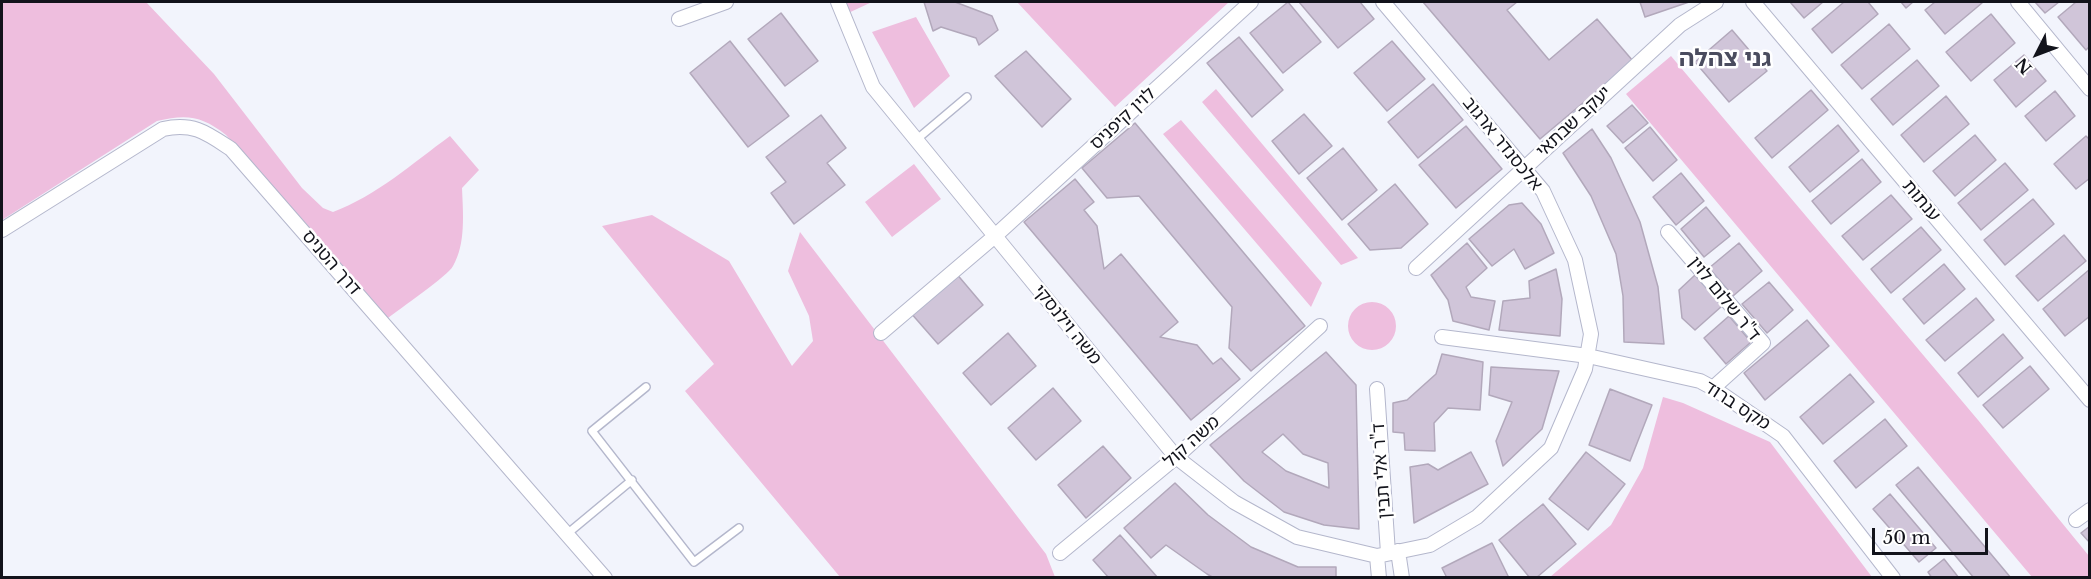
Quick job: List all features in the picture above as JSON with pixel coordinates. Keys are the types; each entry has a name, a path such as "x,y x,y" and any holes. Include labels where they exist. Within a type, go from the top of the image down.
{"street":[{"path":"679,19 726,2"},
{"name":"משה וילנסקי","path":"838,2 873,87 1176,457 1234,502 1297,537 1388,553"},
{"name":"לוין קיפניס","path":"881,333 995,236 1251,2"},
{"name":"אלכסנדר ארגוב","path":"1383,2 1543,191 1575,260 1591,334 1586,369 1551,448 1478,517 1430,545 1388,553"},
{"name":"יעקב שבתאי","path":"1416,268 1680,25 1716,2"},
{"name":"ענתות","path":"1753,2 2090,400"},
{"path":"2018,2 2090,89"},
{"name":"דרך הטניס","path":"2,230 163,129 177,126 203,130 231,149 605,578"},
{"name":"ד\"ר שלום לוין","path":"1668,232 1763,343 1713,388"},
{"name":"משה קול","path":"1060,553 1176,457 1320,326"},
{"name":"מקס ברוד","path":"1442,337 1588,356 1700,381 1783,436 1893,578"},
{"name":"ד\"ר אלי תבין","path":"1377,389 1388,553 1379,578"},
{"path":"2076,520 2090,510"},
{"name":"ד\"ר אלי תבין","path":"1388,553 1402,578"}],"lane":[{"path":"916,140 967,97"},
{"path":"646,387 592,431 694,562 739,528"},
{"path":"567,534 632,480"}],"shaded area":[{"path":"2,2 146,2 214,74 302,188 323,208 333,212 379,188 450,136 479,170 462,188 462,238 453,266 433,285 387,319 321,240 226,135 202,120 186,117 157,121 2,220"},
{"path":"839,2 872,2 844,15"},
{"path":"1017,2 1229,2 1115,107"},
{"path":"916,17 950,76 914,108 872,32"},
{"path":"1671,56 1978,420 2089,556 2089,577 2032,577 1626,94"},
{"path":"1216,89 1358,258 1341,265 1202,102"},
{"path":"1181,120 1322,283 1311,307 1163,134"},
{"path":"914,164 941,199 892,237 865,202"},
{"path":"652,215 729,261 792,366 813,341 809,316 788,271 800,232 1046,554 1055,577 840,577 685,391 714,364 602,226"},
{"path":"1372,302 1389,309 1396,326 1389,343 1372,350 1355,343 1348,326 1355,309"},
{"path":"1663,397 1683,403 1770,442 1872,577 1550,577 1611,525 1643,468"}],"building":[{"path":"924,2 955,2 992,16 998,30 979,45 976,38 941,27 933,31"},
{"path":"1288,2 1321,42 1283,73 1250,33"},
{"path":"1299,2 1360,2 1374,19 1338,48"},
{"path":"1423,2 1517,2 1507,10 1549,60 1597,19 1633,61 1540,139"},
{"path":"1640,2 1689,2 1645,17"},
{"path":"1790,2 1823,2 1804,18"},
{"path":"1844,2 1868,2 1878,14 1832,53 1812,29"},
{"path":"1901,2 1913,2 1906,8"},
{"path":"1935,2 1982,3 1945,34 1925,10"},
{"path":"2035,2 2059,2 2045,13"},
{"path":"2076,2 2090,3 2090,46 2086,50 2058,17"},
{"path":"781,13 818,61 785,86 748,39"},
{"path":"1991,14 2015,43 1971,81 1946,52"},
{"path":"1889,24 1910,49 1862,89 1841,65"},
{"path":"1732,30 1767,71 1729,102 1695,62"},
{"path":"1239,37 1283,90 1252,117 1207,63"},
{"path":"730,41 789,116 748,147 690,73"},
{"path":"1392,41 1425,79 1387,111 1354,73"},
{"path":"1026,51 1071,99 1042,127 995,76"},
{"path":"2024,55 2046,81 2016,107 1994,80"},
{"path":"1917,60 1939,86 1893,125 1871,99"},
{"path":"1433,84 1463,120 1418,158 1388,122"},
{"path":"1811,90 1828,110 1772,158 1755,138"},
{"path":"2055,91 2075,116 2046,141 2025,116"},
{"path":"1946,96 1969,124 1924,162 1901,135"},
{"path":"1632,105 1648,123 1623,143 1607,126"},
{"path":"1304,114 1332,146 1299,174 1272,141"},
{"path":"821,115 846,148 827,163 845,185 794,224 771,193 786,182 766,157"},
{"path":"1135,123 1305,326 1251,371 1229,348 1232,307 1139,196 1107,198 1082,168"},
{"path":"1838,125 1859,151 1810,192 1789,167"},
{"path":"1466,126 1502,169 1456,208 1419,165"},
{"path":"1650,127 1677,160 1653,181 1625,148"},
{"path":"1592,129 1611,158 1640,222 1658,287 1664,344 1624,342 1623,296 1616,254 1591,196 1563,153"},
{"path":"1975,135 1996,160 1955,196 1933,171"},
{"path":"2086,136 2090,140 2090,178 2076,189 2054,164"},
{"path":"1343,148 1377,190 1342,220 1307,178"},
{"path":"1862,159 1881,182 1831,224 1812,201"},
{"path":"2005,163 2028,190 1981,230 1958,203"},
{"path":"1681,173 1704,201 1676,225 1653,197"},
{"path":"1075,179 1094,202 1084,210 1097,226 1104,269 1121,254 1178,322 1160,337 1197,345 1213,364 1221,358 1240,379 1191,420 1024,222"},
{"path":"1395,184 1428,224 1401,248 1370,250 1348,224"},
{"path":"1891,195 1912,219 1863,260 1842,236"},
{"path":"2033,199 2054,224 2005,265 1984,240"},
{"path":"1522,203 1541,224 1554,253 1525,269 1514,249 1492,266 1469,239 1509,205"},
{"path":"1706,207 1730,236 1704,257 1681,229"},
{"path":"1921,227 1941,250 1891,293 1871,269"},
{"path":"2064,235 2086,261 2038,301 2016,276"},
{"path":"1467,243 1487,268 1466,287 1471,297 1495,301 1489,330 1453,321 1448,300 1431,275"},
{"path":"1739,243 1762,271 1733,296 1709,268"},
{"path":"1944,264 1965,289 1924,324 1903,299"},
{"path":"1556,269 1562,299 1560,336 1499,330 1503,301 1530,298 1529,281"},
{"path":"2090,269 2090,316 2065,336 2043,309"},
{"path":"955,272 983,305 938,344 910,312"},
{"path":"1695,275 1722,306 1695,330 1682,318 1679,290"},
{"path":"1769,282 1793,310 1767,333 1742,304"},
{"path":"1976,298 1994,320 1945,361 1926,340"},
{"path":"1729,316 1751,342 1726,364 1704,338"},
{"path":"1807,320 1829,346 1765,400 1744,373"},
{"path":"1008,333 1036,366 991,405 963,373"},
{"path":"2003,334 2023,358 1978,397 1958,373"},
{"path":"1326,352 1356,385 1359,529 1324,525 1284,512 1244,481 1210,445","holes":["1283,434 1303,454 1328,463 1329,488 1286,471 1262,452"]},
{"path":"1442,354 1483,362 1480,410 1448,408 1434,423 1435,451 1405,450 1404,433 1393,432 1393,403 1407,400 1436,374"},
{"path":"2030,366 2049,389 2003,428 1983,405"},
{"path":"1491,367 1559,371 1542,429 1503,466 1496,441 1512,402 1489,395"},
{"path":"1850,374 1874,402 1823,444 1800,417"},
{"path":"1053,388 1081,421 1036,460 1008,428"},
{"path":"1610,389 1652,405 1630,461 1589,445"},
{"path":"1885,419 1907,446 1856,488 1834,461"},
{"path":"1103,446 1131,478 1086,518 1058,485"},
{"path":"1471,452 1488,484 1414,523 1410,467 1428,464 1438,470"},
{"path":"1586,452 1625,484 1588,530 1549,499"},
{"path":"1918,467 2011,578 1974,578 1896,485"},
{"path":"1175,483 1208,515 1251,547 1298,567 1336,567 1336,578 1214,578 1166,545 1151,558 1124,528"},
{"path":"1890,494 1936,548 1919,562 1873,509"},
{"path":"1543,504 1576,544 1536,578 1530,578 1499,540"},
{"path":"2090,526 2090,543 2081,533"},
{"path":"1120,535 1158,578 1109,578 1093,560"},
{"path":"1492,543 1509,578 1447,578 1442,568"},
{"path":"1944,559 1959,578 1932,578 1928,572"}],"district":[{"name":"גני צהלה","path":"1725,59"}]}
